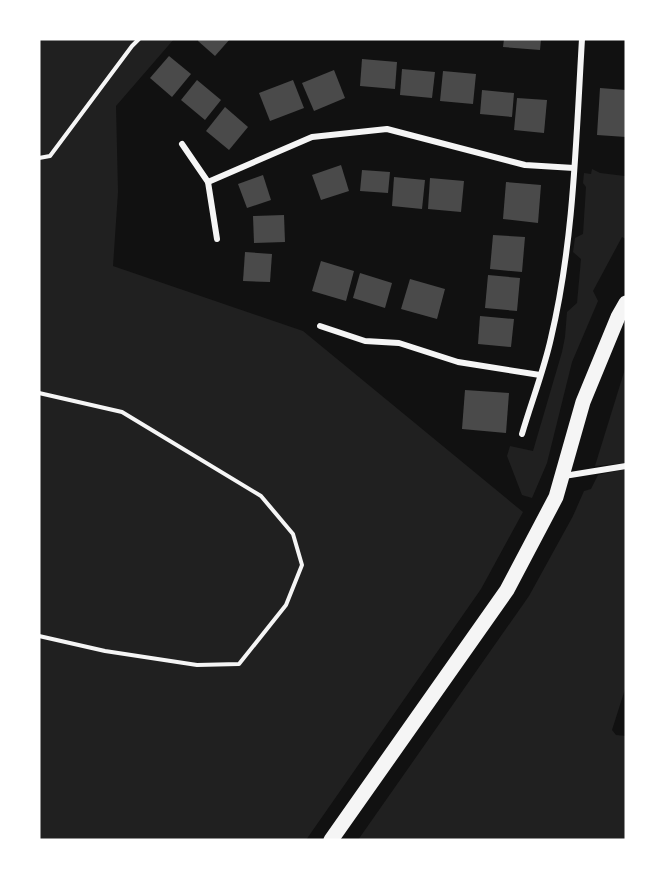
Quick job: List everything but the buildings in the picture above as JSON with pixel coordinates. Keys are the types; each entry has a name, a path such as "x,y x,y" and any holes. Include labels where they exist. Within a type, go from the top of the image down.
{"main road":[{"path":"331,840 507,590 556,497 583,402 626,303"}],"street":[{"path":"522,434 551,339 566,254 582,39"},
{"path":"208,182 312,137 387,129 525,165 574,168"},
{"path":"182,144 208,182 217,239"},
{"path":"320,326 365,341 399,343 458,362 540,375"},
{"path":"561,477 626,466"}],"path":[{"path":"39,158 50,156 139,39"},
{"path":"39,393 122,412 261,496 293,534 302,565 286,604 239,664 197,665 105,651 39,636"}],"shaded area":[{"path":"39,39 174,39 116,106 118,192 113,266 303,331 523,512 481,589 306,840 39,840"},
{"path":"592,169 600,173 626,178 626,239 622,237 593,291 598,301 572,362 547,463 532,498 522,495 507,456 510,446 533,451 562,352 567,312 577,303 581,259 573,252 575,238 583,234 586,187 583,183 584,173 591,174"},
{"path":"626,367 626,463 595,466 625,369"},
{"path":"626,469 626,686 612,730 616,735 626,736 626,840 358,840 529,596 573,516 584,491 591,489 598,475"}]}
